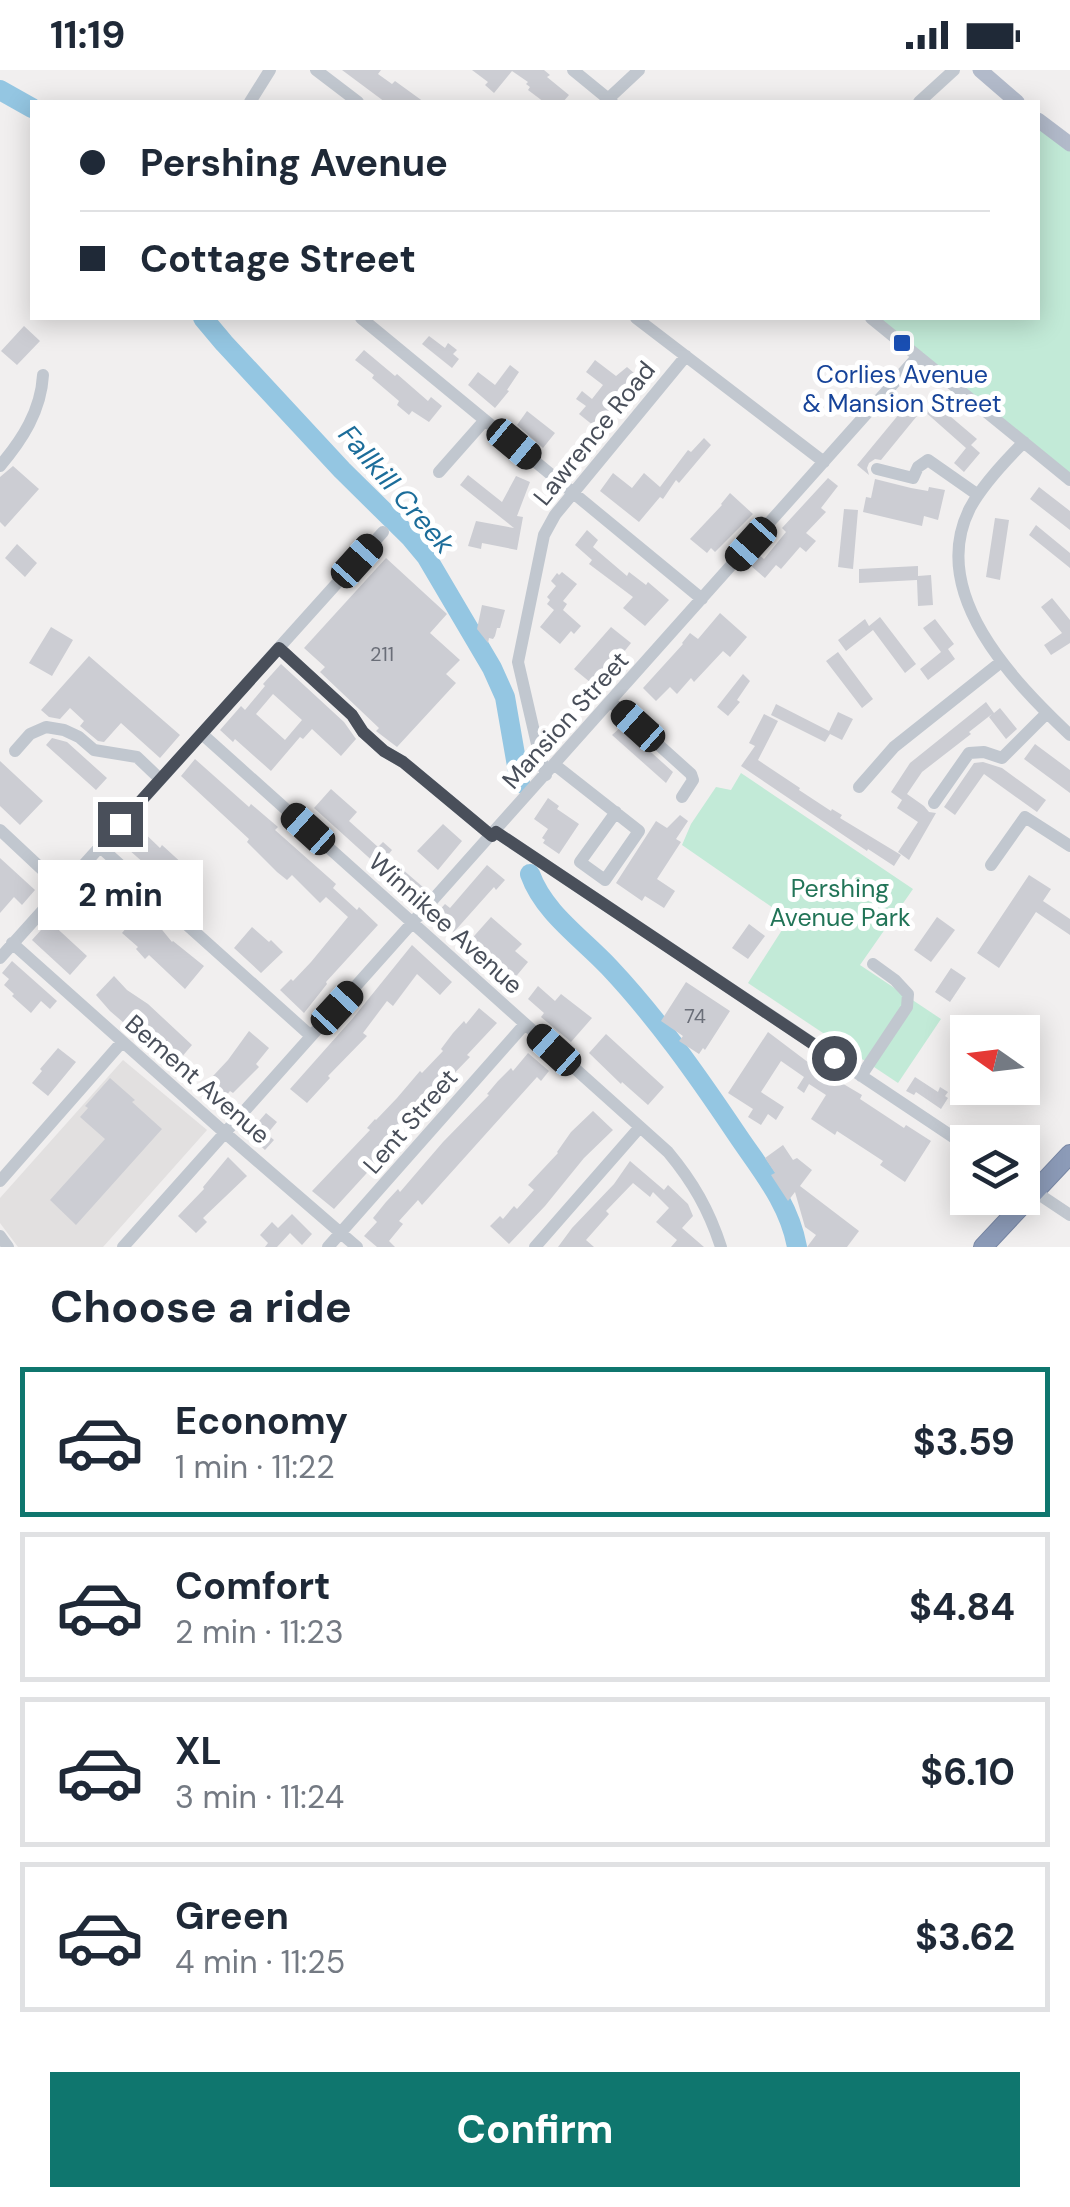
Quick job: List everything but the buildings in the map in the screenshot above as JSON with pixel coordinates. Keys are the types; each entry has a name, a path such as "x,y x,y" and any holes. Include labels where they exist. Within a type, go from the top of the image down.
{"highway":[{"path":"1040,1179 1070,1154"},
{"path":"983,1247 1008,1215"}],"main road":[{"path":"988,73 1015,100"},
{"path":"1040,122 1070,144"}],"street":[{"path":"251,100 270,70"},
{"path":"316,70 355,100"},
{"path":"573,70 609,100"},
{"path":"611,100 639,70"},
{"path":"920,100 954,70"},
{"path":"363,320 702,599"},
{"path":"639,320 824,462"},
{"path":"873,320 1070,480"},
{"name":"Lawrence Road","path":"551,770 519,673 519,652 544,535 555,515 686,356"},
{"name":"Mansion Street","path":"123,1247 918,356"},
{"path":"0,466 20,442 42,396 43,376"},
{"path":"440,472 485,420"},
{"path":"1024,442 968,511 958,572 981,631 1001,662 1070,734"},
{"path":"878,469 913,478 918,467 928,460 978,495"},
{"path":"5,949 383,532"},
{"path":"279,648 352,715 363,732 384,751 494,834 950,1135"},
{"path":"859,787 894,747 1001,662"},
{"path":"611,702 691,774 693,780 682,796"},
{"path":"934,803 969,753 984,752 1002,758 1047,713"},
{"path":"15,751 30,734 46,728 64,730 94,750 137,757 160,779"},
{"name":"Winnikee Avenue","path":"202,734 668,1152 709,1212 721,1247"},
{"path":"551,770 639,831 594,897"},
{"path":"605,880 580,862 616,812"},
{"path":"991,865 1025,817 1070,846"},
{"path":"0,830 62,888"},
{"path":"99,846 312,1036"},
{"name":"Bement Avenue","path":"5,949 122,1042 357,1247"},
{"path":"861,1076 907,1007 908,994 873,964"},
{"name":"Lent Street","path":"328,1247 525,1024"},
{"path":"0,1181 122,1042"},
{"path":"535,1247 640,1127"},
{"path":"1040,1195 1070,1215"},
{"path":"0,1236 8,1247"}],"shaded area":[{"path":"123,1060 207,1130 103,1247 18,1247 0,1223 0,1198"}],"green space":[{"path":"1040,122 1070,144 1070,480 873,320 1040,320"},
{"name":"Pershing Avenue Park","path":"741,773 913,889 860,965 941,1019 898,1083 748,983 789,919 682,845 716,787 731,790"}],"waterway":[{"name":"Fallkill Creek","path":"0,90 30,107"},
{"name":"Fallkill Creek","path":"205,320 426,556 505,697 520,783"},
{"name":"Fallkill Creek","path":"530,874 544,901 627,986 691,1068 773,1187 797,1247"}],"place":[{"name":"Corlies Avenue & Mansion Street","path":"902,343"}],"route":[{"path":"120,824 279,648 352,715 363,732 384,751 403,762 492,836 496,832 834,1058"}]}
